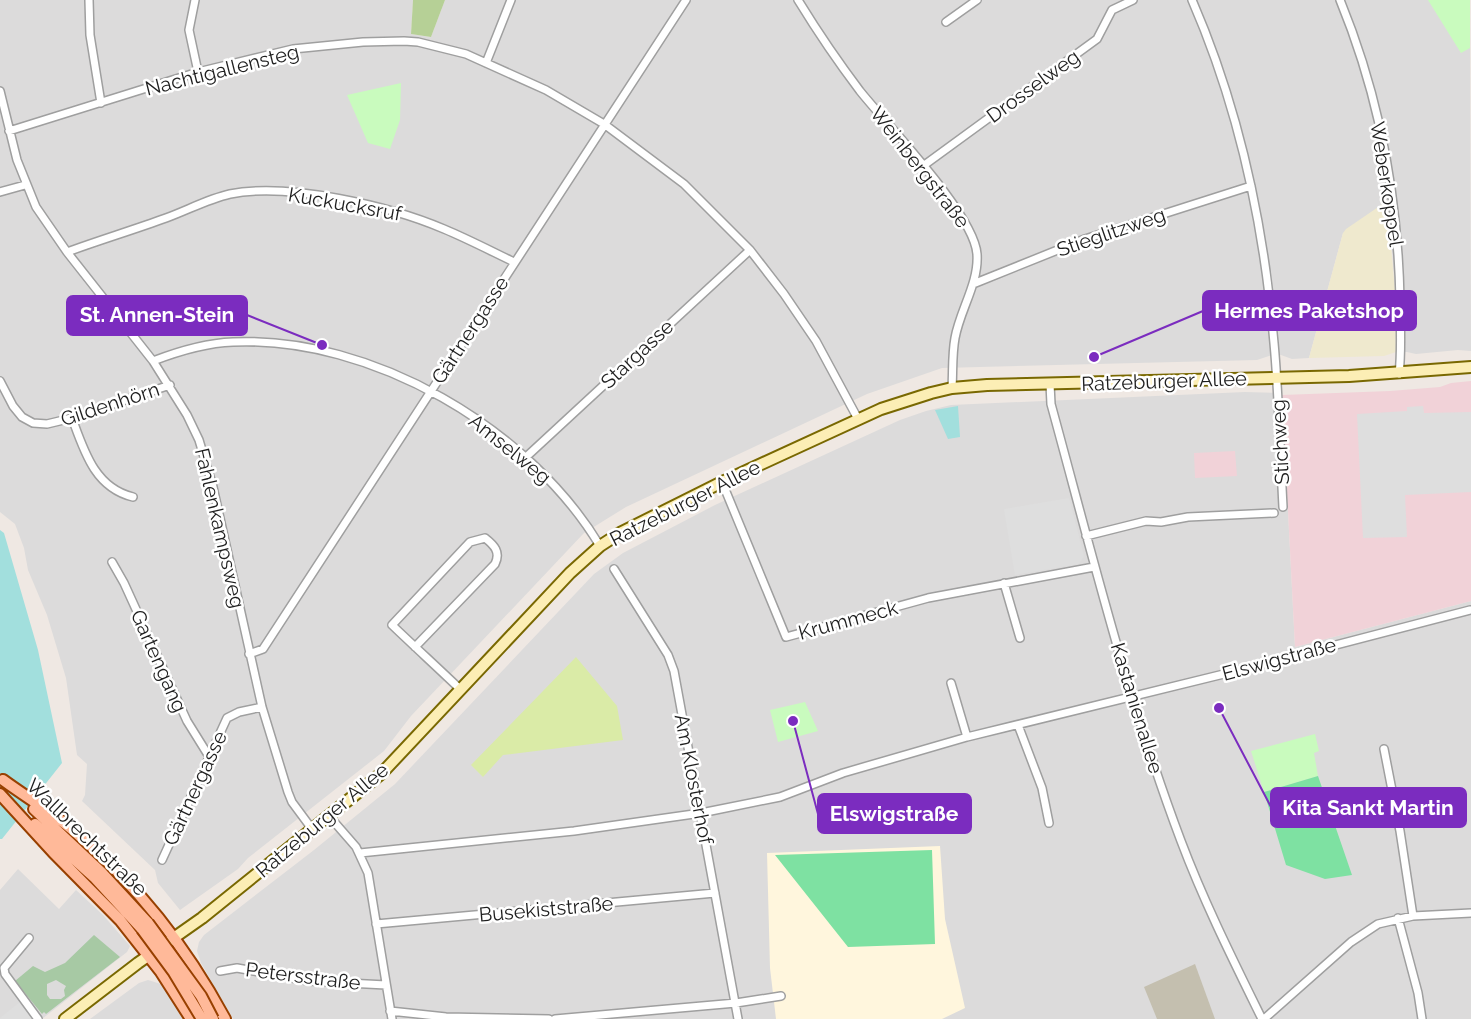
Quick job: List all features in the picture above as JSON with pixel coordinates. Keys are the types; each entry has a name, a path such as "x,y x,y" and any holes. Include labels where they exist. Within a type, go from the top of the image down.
{"main road":[{"name":"Ratzeburger Allee","path":"65,1019 202,918 382,773 570,573 600,546 620,533 723,482 858,419 914,396 952,388 1398,374 1471,367"},
{"path":"2,779 73,829 161,919 175,937 225,1019"},
{"name":"Wallbrechtstraße","path":"2,779 101,872 145,926"},
{"path":"0,793 53,852 120,920 170,985 191,1019"},
{"name":"Wallbrechtstraße","path":"0,793 145,926"},
{"path":"145,926 202,1019"},
{"path":"145,926 201,996 213,1019"}],"street":[{"path":"89,0 90,35 101,103"},
{"path":"195,0 189,30 198,72"},
{"path":"486,63 511,0"},
{"name":"Gärtnergasse","path":"249,654 263,649 686,0"},
{"name":"Weinbergstraße","path":"800,0 834,56 961,215 972,235 977,254 973,284 955,337 952,388"},
{"path":"946,22 977,0"},
{"name":"Drosselweg","path":"923,166 1097,39 1112,10 1133,0"},
{"name":"Stichweg","path":"1192,0 1208,36 1228,96 1251,186 1264,259 1277,378 1282,507"},
{"name":"Weberkoppel","path":"1340,0 1373,98 1393,199 1400,286 1401,357 1398,374"},
{"name":"Nachtigallensteg","path":"9,131 198,72 293,49 394,41 440,46 486,63 546,90 604,124 684,184 750,250 784,294 816,340 858,419"},
{"name":"Fahlenkampsweg","path":"0,91 9,131 26,185 36,207 67,252 170,385 188,415 199,440 213,487 262,707 292,802 312,829"},
{"path":"0,192 26,185"},
{"name":"Stieglitzweg","path":"973,284 1085,238 1251,186"},
{"name":"Kuckucksruf","path":"67,252 215,198 252,192 290,192 341,199 410,216 445,229 514,262"},
{"name":"Stargasse","path":"525,458 750,250"},
{"name":"Amselweg","path":"153,361 179,351 210,344 273,343 329,352 397,375 431,392 484,424 525,458 556,486 586,523 600,546"},
{"name":"Gildenhörn","path":"0,381 13,406 22,417 33,423 47,424 72,418 170,385"},
{"name":"Kastanienallee","path":"1050,384 1051,404 1094,567 1132,697 1181,842 1228,950 1263,1019"},
{"path":"72,418 87,458 97,474 120,494 133,497"},
{"name":"Krummeck","path":"723,482 786,637 922,600 1094,567"},
{"path":"1086,536 1146,521 1161,522 1188,517 1274,513"},
{"path":"415,647 495,564 498,558 497,551 485,538 470,542 392,625 415,647 461,690"},
{"name":"Gartengang","path":"112,562 124,583 187,721 210,758"},
{"name":"Am Klosterhof","path":"614,569 668,655 674,671 738,1019"},
{"path":"1004,583 1020,638"},
{"name":"Elswigstraße","path":"360,853 563,833 701,813 780,797 843,773 967,737 1470,610"},
{"path":"951,683 967,737"},
{"name":"Gärtnergasse","path":"162,860 227,718 239,712 262,707"},
{"path":"1018,725 1041,788 1049,822"},
{"path":"1384,748 1413,916"},
{"path":"329,816 360,853 368,873 392,1019"},
{"name":"Busekiststraße","path":"376,924 715,894"},
{"path":"1263,1019 1360,935 1378,924 1413,916 1471,913"},
{"path":"1398,918 1418,993 1422,1019"},
{"path":"29,938 4,968 5,974 38,1019"},
{"name":"Petersstraße","path":"220,971 237,968 309,981 386,985"},
{"path":"555,1019 736,1003 781,996"},
{"path":"390,1011 446,1017 549,1019"}],"shaded area":[{"path":"0,0 413,0 411,34 431,37 445,0 1470,0 1471,351 1416,354 1396,352 1391,237 1343,233 1309,358 1292,359 1281,355 1257,360 942,368 867,394 626,507 584,533 411,716 384,751 248,858 238,869 180,910 158,883 155,870 82,801 85,795 87,764 77,755 66,678 47,615 28,570 24,548 15,524 0,512"},
{"path":"1387,201 1395,291 1396,352 1384,356 1309,358 1343,233"},
{"path":"1471,381 1471,601 1295,647 1282,395 1390,391 1440,387 1451,383"},
{"path":"1245,392 1281,393 1282,395 1295,647 1471,601 1471,1019 233,1019 201,963 197,951 204,935 395,784 594,574 623,553 715,505 900,420 926,411 951,405"},
{"path":"1423,406 1424,413 1471,412 1471,492 1405,495 1407,537 1363,538 1357,414 1407,411 1407,407"},
{"path":"1235,451 1237,476 1195,478 1194,453"},
{"path":"1069,498 1084,556 1079,564 1015,575 1004,509"},
{"path":"940,846 945,919 965,1008 942,1019 776,1019 770,968 767,853"},
{"path":"18,869 59,909 76,890 103,915 130,946 127,952 42,1019 0,1019 0,890"},
{"path":"1195,964 1215,1019 1157,1019 1144,987"},
{"path":"148,980 161,984 183,1019 90,1019 139,983"},
{"path":"20,1002 33,1019 0,1019 0,1018"}],"green space":[{"path":"413,0 445,0 431,37 411,34"},
{"path":"1428,0 1470,0 1470,48 1461,53"},
{"path":"401,83 400,120 390,149 368,143 347,95"},
{"path":"576,657 617,706 623,740 503,755 483,777 471,765"},
{"path":"805,702 818,731 778,742 770,710"},
{"path":"1315,734 1319,751 1314,753 1318,776 1264,792 1251,751"},
{"path":"1318,776 1352,875 1325,879 1286,865 1264,792"},
{"path":"932,850 935,944 848,947 775,855"},
{"path":"94,935 120,957 46,1014 44,1012 42,1014 15,981 33,966 45,972 65,963","holes":["56,980 66,986 65,996 61,999 50,999 47,995 47,984"]}],"water":[{"path":"958,406 960,437 948,439 935,410"},
{"path":"0,530 4,533 38,650 62,763 2,839 0,839"}],"place":[{"name":"St. Annen-Stein","path":"322,345"},
{"name":"Hermes Paketshop","path":"1094,357"},
{"name":"Kita Sankt Martin","path":"1219,708"},
{"name":"Elswigstraße","path":"793,721"}]}
